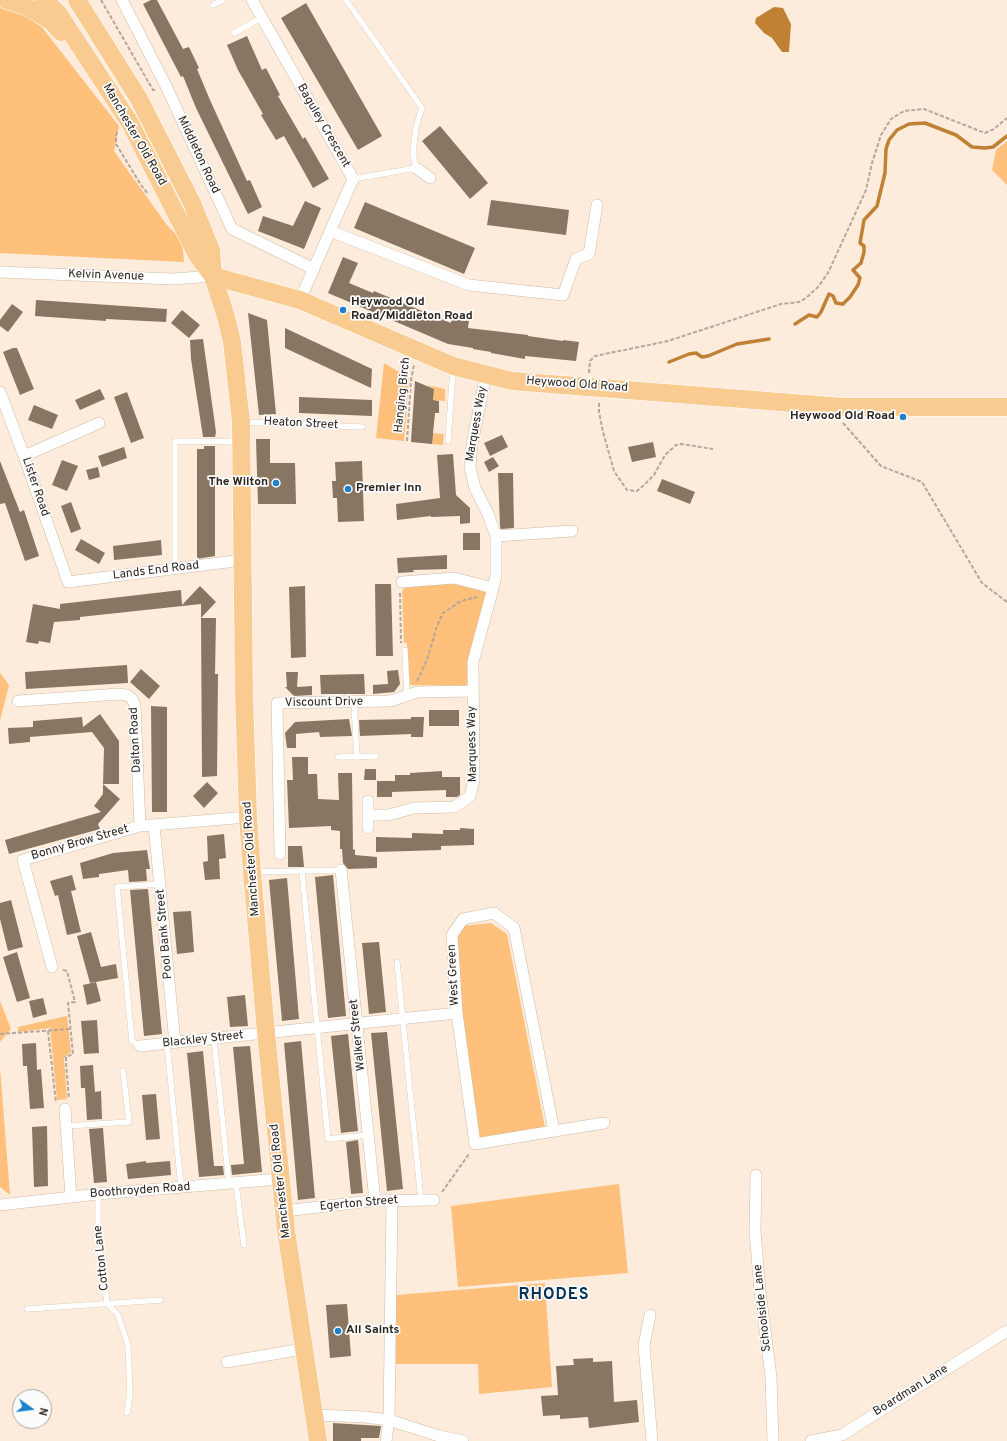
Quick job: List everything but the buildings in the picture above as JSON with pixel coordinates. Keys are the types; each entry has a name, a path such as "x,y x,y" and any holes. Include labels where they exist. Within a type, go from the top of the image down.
{"main road":[{"path":"6,0 24,6 52,22 94,68"},
{"name":"Manchester Old Road","path":"44,0 58,13 130,123 197,255 213,276"},
{"name":"Manchester Old Road","path":"77,0 139,99 192,203 211,250 213,276 228,325 236,375 241,422 244,694 248,817 252,872 280,1179 303,1349 315,1415 318,1441"},
{"name":"Heywood Old Road","path":"213,276 300,300 453,366 512,381 594,386 844,407 1007,407"}],"street":[{"name":"Middleton Road","path":"122,0 166,86 232,229 314,269"},
{"name":"Baguley Crescent","path":"252,0 353,179 300,300"},
{"path":"416,168 430,178"},
{"path":"330,231 469,285 564,295 576,259 589,254 597,205"},
{"name":"Kelvin Avenue","path":"0,272 173,279 213,276"},
{"name":"Marquess Way","path":"368,816 389,815 414,808 454,807 470,796 474,780 472,674 476,649 496,576 496,536 488,514 475,488 470,467 472,444 486,374"},
{"name":"Lister Road","path":"0,392 68,582"},
{"path":"24,456 99,423"},
{"path":"496,536 572,531"},
{"name":"Lands End Road","path":"68,582 243,560"},
{"path":"402,582 454,578 493,588"},
{"name":"Viscount Drive","path":"280,854 277,703 354,703 390,701 418,692 472,691"},
{"name":"Dalton Road","path":"18,701 118,694 127,695 132,699 135,705 140,826"},
{"path":"368,801 368,828"},
{"name":"Bonny Brow Street","path":"52,967 22,860 140,826 248,817"},
{"name":"Pool Bank Street","path":"154,825 160,884 171,1043"},
{"name":"Walker Street","path":"341,870 375,1201"},
{"name":"West Green","path":"475,1144 456,1013 452,935 463,919 494,913 514,928 554,1131"},
{"name":"Blackley Street","path":"140,1046 456,1013"},
{"path":"65,1110 70,1197"},
{"path":"475,1144 604,1124"},
{"name":"Schoolside Lane","path":"756,1175 756,1231 760,1291 771,1377 773,1441"},
{"name":"Boothroyden Road","path":"0,1205 98,1194 280,1179"},
{"path":"386,1441 389,1420 392,1200"},
{"name":"Egerton Street","path":"284,1211 375,1201 434,1200"},
{"path":"650,1315 644,1345 652,1441"},
{"name":"Boardman Lane","path":"811,1441 842,1438 1007,1331"},
{"path":"227,1362 303,1349"},
{"path":"315,1415 365,1417 389,1420 439,1436 463,1441"}],"lane":[{"path":"213,5 223,0"},
{"path":"346,0 422,108 416,128 413,152 416,168 353,179"},
{"path":"234,33 262,18"},
{"path":"448,441 453,366"},
{"name":"Heaton Street","path":"241,422 362,427"},
{"path":"175,568 175,441 241,442"},
{"path":"405,650 407,695"},
{"path":"354,703 357,757"},
{"path":"338,757 376,756"},
{"path":"252,872 341,870"},
{"path":"302,871 328,1140 368,1135"},
{"path":"140,1046 132,1041 117,887 160,884"},
{"path":"397,962 421,1200"},
{"path":"214,1039 233,1184 244,1245"},
{"path":"171,1043 181,1188"},
{"path":"66,1126 129,1122 123,1071"},
{"name":"Cotton Lane","path":"98,1194 98,1232 107,1303 118,1315 128,1345 130,1393 127,1413"},
{"path":"27,1309 161,1300"}],"path":[{"path":"101,0 153,90"},
{"path":"712,449 682,444 676,446 665,455 654,475 644,485 637,490 627,490 614,471 598,412 590,361 595,356 668,341 781,304 799,302 806,298 818,287 828,273 866,190 872,163 881,135 892,119 904,111 924,109 985,133 994,130 1007,118"},
{"path":"119,129 116,136 116,144 141,185 150,196"},
{"name":"Hanging Birch","path":"407,441 411,380 417,350"},
{"path":"844,407 843,422 881,466 922,482 982,583 1007,602"},
{"path":"402,582 400,588 401,645 405,650"},
{"path":"418,692 417,680 427,660 437,626 443,613 461,601 477,596 490,600"},
{"path":"48,1031 55,1102 65,1110 69,1100 66,1057 72,1054 68,1003 75,1002 67,971 52,967"},
{"path":"0,1034 70,1029"},
{"path":"434,1200 445,1189 475,1144"}],"shaded area":[{"path":"0,5 13,7 41,26 119,126 114,151 166,224 182,241 184,262 0,253"},
{"path":"774,7 783,8 791,24 789,52 782,52 772,38 764,33 755,23 756,18"},
{"path":"1007,141 1007,185 992,170 996,150"},
{"path":"384,363 409,378 404,441 376,438"},
{"path":"427,385 445,389 445,401 433,400 434,389"},
{"path":"427,433 444,434 443,445 432,444"},
{"path":"456,582 490,591 474,635 468,661 467,686 410,685 407,643 404,643 402,591 405,586"},
{"path":"0,673 9,685 0,721"},
{"path":"491,923 507,934 545,1127 476,1138 453,942 461,926"},
{"path":"0,1001 11,1029 0,1042"},
{"path":"67,1016 71,1052 64,1058 67,1099 57,1100 50,1028 18,1032 18,1027"},
{"path":"0,1067 10,1195 0,1187"},
{"path":"619,1184 628,1273 458,1287 451,1206"},
{"path":"545,1283 552,1387 479,1394 478,1364 396,1364 396,1295"}],"waterway":[{"path":"795,324 809,315 817,317 821,312 829,294 833,296 836,303 843,304 858,285 860,278 853,270 861,263 864,252 864,246 860,243 864,220 877,206 885,173 886,149 889,140 897,130 909,124 925,123 956,135 972,147 985,148 993,147 1007,136"},
{"path":"669,362 689,354 696,353 702,357 708,356 737,344 769,339"}],"place":[{"name":"Heywood Old Road/Middleton Road","path":"343,310"},
{"name":"Heywood Old Road","path":"903,417"},
{"name":"The Wilton","path":"276,483"},
{"name":"Premier Inn","path":"348,489"},
{"name":"All Saints","path":"338,1331"}],"district":[{"name":"RHODES","path":"554,1296"}]}
